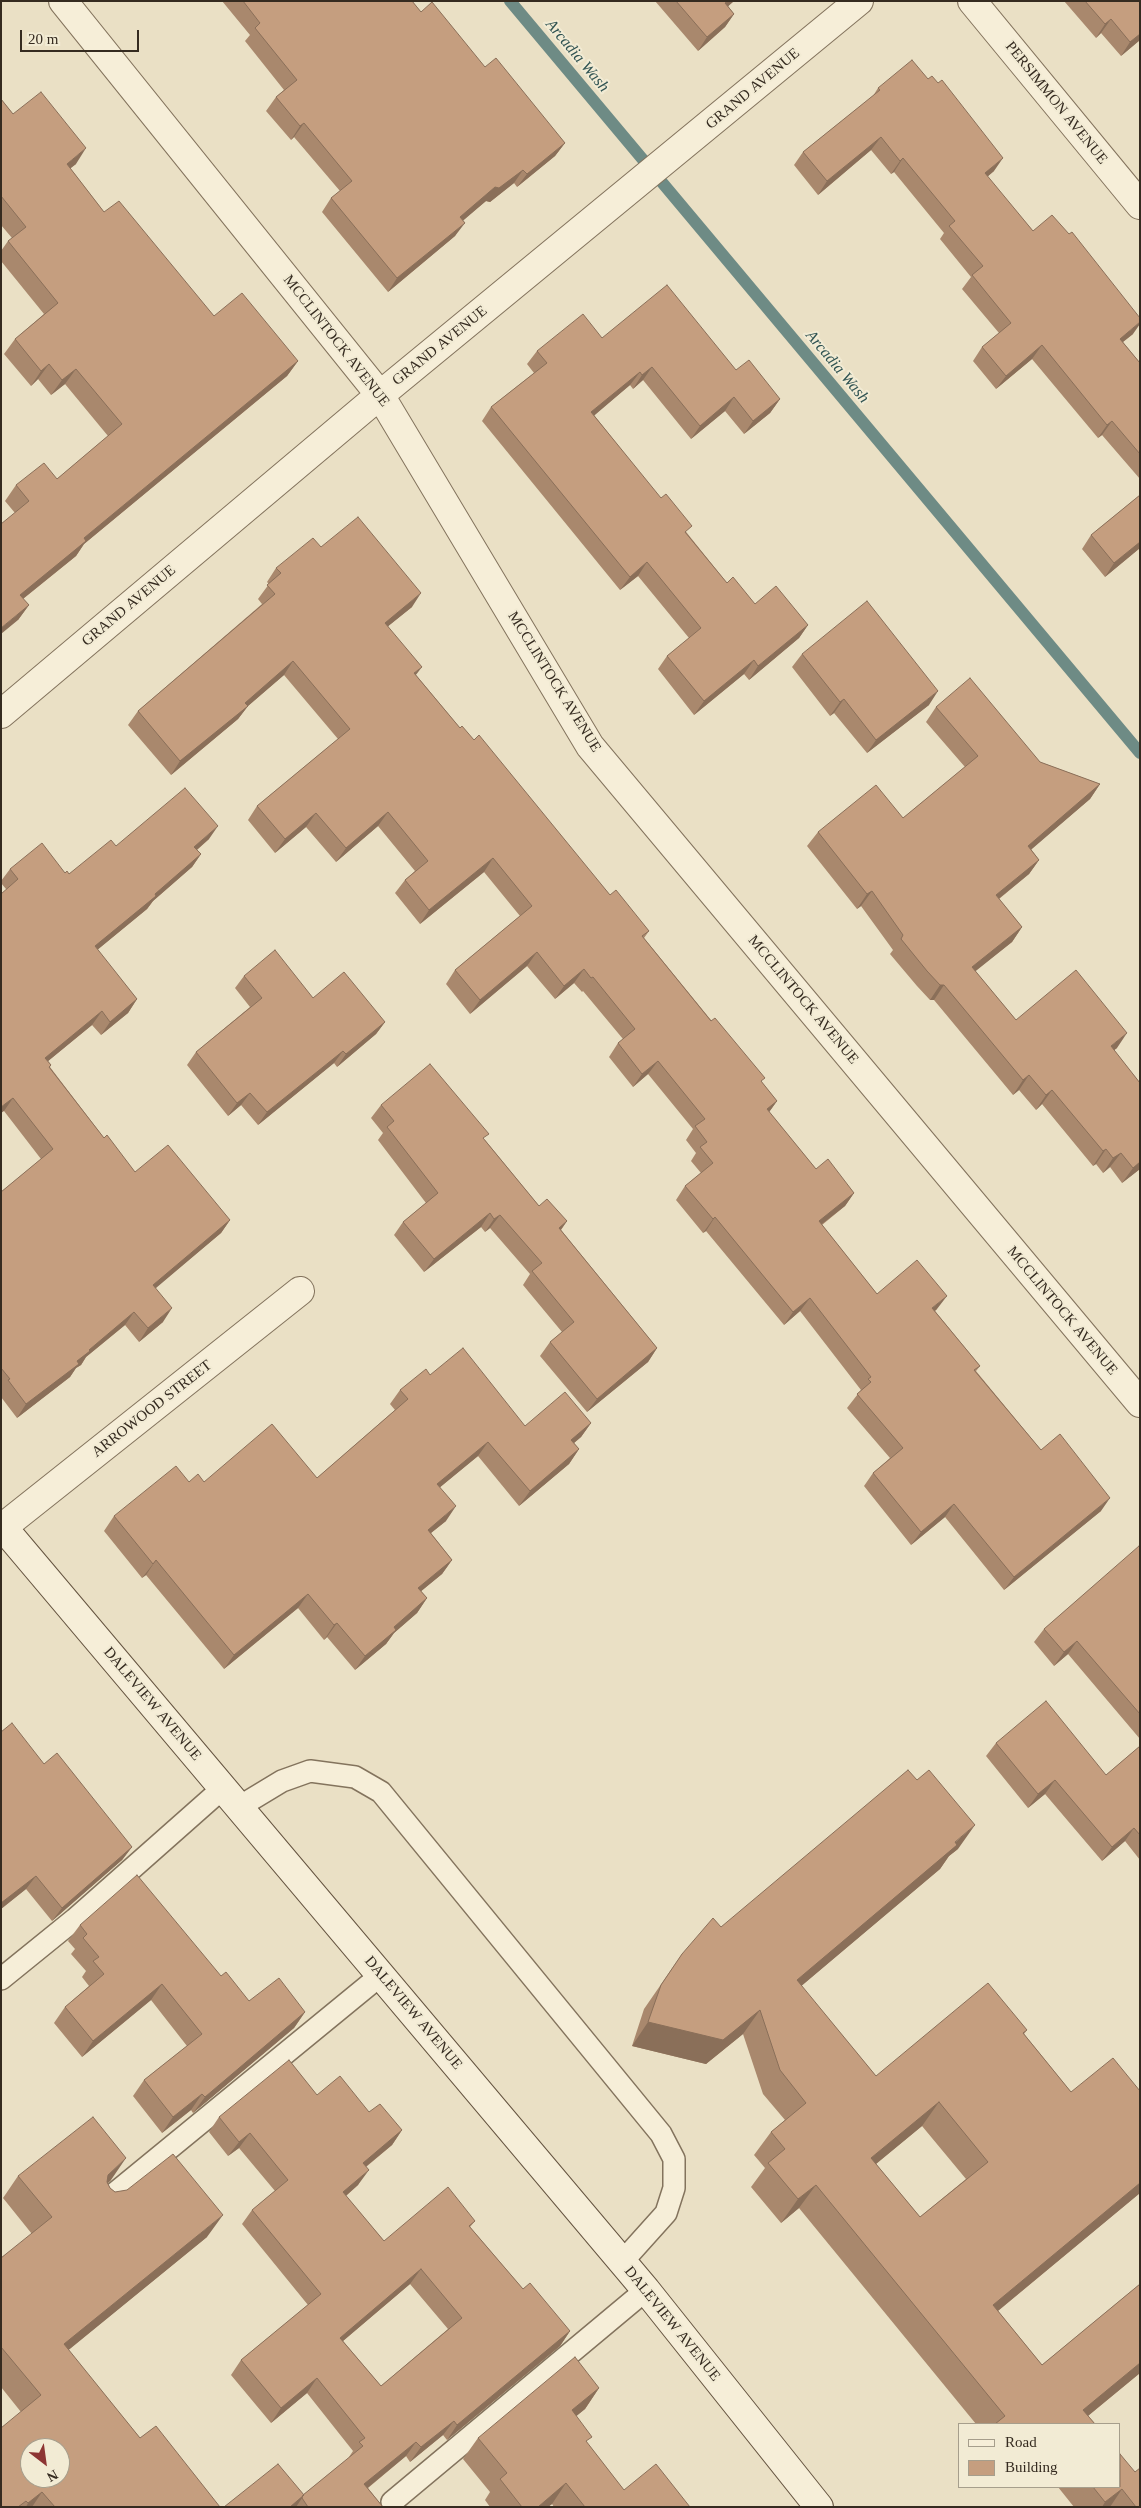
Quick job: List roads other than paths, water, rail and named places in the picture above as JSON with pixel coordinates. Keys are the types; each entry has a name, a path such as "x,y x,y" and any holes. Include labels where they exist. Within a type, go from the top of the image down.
{"street":[{"name":"MCCLINTOCK AVENUE","path":"63,1 380,395 590,746 1140,1403"},
{"name":"GRAND AVENUE","path":"1,714 380,395 859,1"},
{"name":"PERSIMMON AVENUE","path":"972,1 1140,205"},
{"name":"ARROWOOD STREET","path":"2,1526 300,1291"},
{"name":"DALEVIEW AVENUE","path":"2,1526 646,2290 819,2507"}],"lane":[{"path":"1,1979 231,1797 310,1771 355,1777 381,1792 661,2134 674,2159 674,2188 666,2213 622,2262"},
{"path":"104,2202 381,1975"},
{"path":"392,2502 646,2290"}],"waterway":[{"name":"Arcadia Wash","path":"510,1 1140,753"}]}
